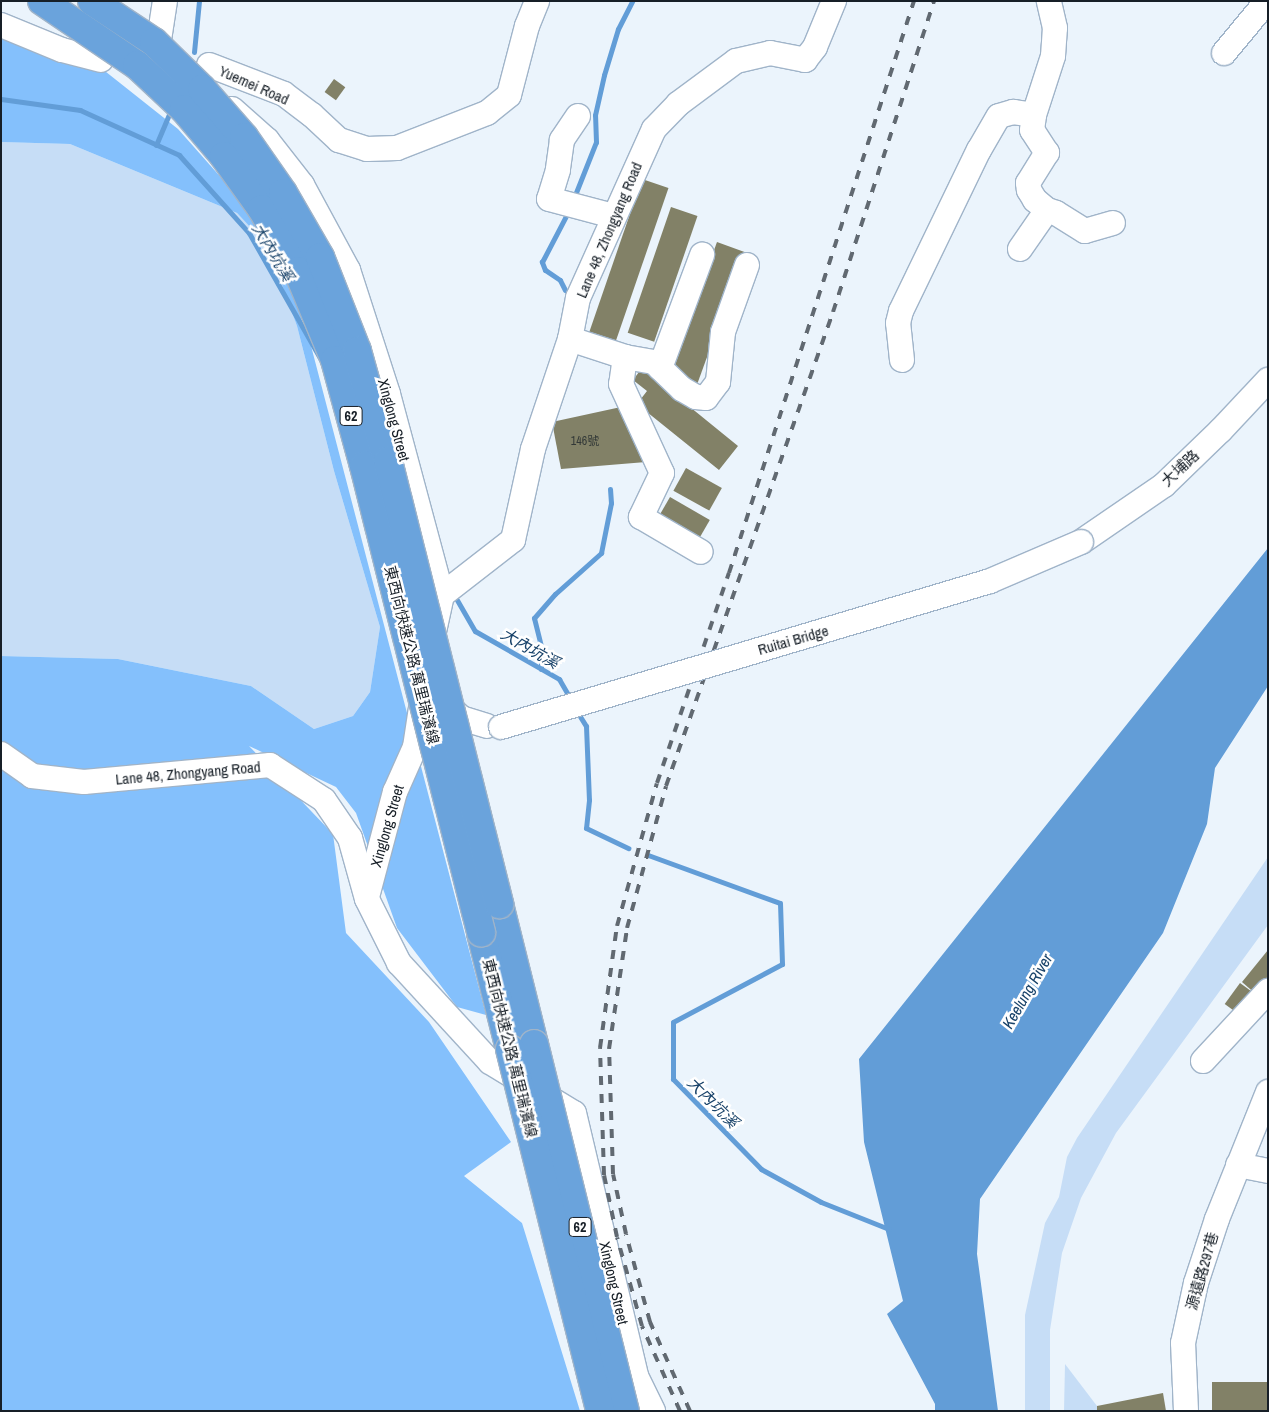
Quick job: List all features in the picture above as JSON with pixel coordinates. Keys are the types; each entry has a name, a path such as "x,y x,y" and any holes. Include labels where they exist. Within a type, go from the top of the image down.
{"highway":[{"name":"東西向快速公路 萬里瑞濱線","path":"42,1 137,65 184,109 224,156 262,209 298,271 336,360 481,933 522,1047 626,1411"},
{"name":"東西向快速公路 萬里瑞濱線","path":"92,1 154,42 202,89 244,137 283,193 320,257 357,351 388,460 499,904 522,1047 600,1411"}],"street":[{"name":"Xinglong Street","path":"164,1 157,53 190,66 267,140 302,185 348,270 388,394 442,595 426,668 415,747 395,792 367,899 399,963 490,1062 574,1113 636,1376 653,1411"},
{"name":"Yuemei Road","path":"190,66 284,94 312,115 339,140 368,149 397,148 487,113 509,95 537,1"},
{"name":"Lane 48, Zhongyang Road","path":"442,595 512,540 533,449 570,339 578,298 613,216 654,129 678,104 736,61 770,53 805,60 815,47 834,1"},
{"path":"1049,1 1055,28 1053,56 1034,115 1032,130 1048,154 1028,183 1028,190 1034,200 1047,210 1056,213 1085,231 1113,223"},
{"path":"1224,53 1267,1"},
{"path":"1,25 62,50 101,60"},
{"path":"902,360 898,323 901,311 978,150 998,116 1013,112 1034,115"},
{"path":"578,116 562,140 558,170 549,199 613,216"},
{"path":"1020,249 1047,210"},
{"path":"660,368 702,255"},
{"path":"570,339 625,357 654,362 682,389 696,397 706,398 718,382 723,332 747,265"},
{"path":"625,357 621,384 662,473 641,517 701,552"},
{"name":"大埔路","path":"1081,542 1164,485 1221,430 1268,380"},
{"name":"Ruitai Bridge","path":"494,726 990,581 1081,542"},
{"path":"426,668 439,698 462,718 494,726"},
{"path":"415,747 494,726"},
{"name":"Lane 48, Zhongyang Road","path":"1,754 32,776 84,782 270,766 324,800 350,838 367,899"},
{"path":"1202,1060 1268,991"},
{"name":"源遠路297巷","path":"1186,1411 1183,1343 1196,1283 1238,1165 1268,1092"},
{"path":"1238,1165 1268,1171"}],"shaded area":[{"path":"1,35 96,64 178,129 240,199 276,249 310,342 486,1015 457,1007 397,928 356,813 336,787 249,746 333,834 346,933 429,1022 511,1142 464,1176 522,1223 580,1411 1,1411 1,656 118,659 251,686 314,729 353,716 370,692 380,627 334,471 297,326 268,246 237,213 70,144 1,142"},
{"path":"1,142 70,144 237,213 269,246 297,326 334,471 380,627 370,692 353,716 314,729 251,686 118,659 1,656"},
{"path":"1268,857 1268,925 1116,1133 1081,1198 1062,1253 1050,1330 1050,1411 1025,1411 1025,1315 1045,1223 1059,1197 1067,1157 1077,1138"},
{"path":"1065,1364 1097,1406 1097,1411 1064,1411"}],"water":[{"name":"Keelung River","path":"1268,548 1268,686 1215,768 1207,824 1163,933 980,1199 977,1254 998,1411 935,1411 935,1404 887,1314 903,1301 864,1142 859,1059"}],"building":[{"path":"334,79 345,87 336,100 325,92"},
{"path":"642,179 668,188 615,343 589,334"},
{"path":"671,207 697,216 654,342 628,333"},
{"path":"717,242 745,252 697,384 669,374"},
{"path":"642,368 738,446 719,470 637,404 647,391 633,380"},
{"path":"621,407 646,462 561,469 552,422"},
{"path":"686,468 722,488 709,511 673,491"},
{"path":"670,497 710,520 698,541 658,518"},
{"path":"1268,950 1268,984 1258,996 1242,982"},
{"path":"1240,983 1258,996 1243,1017 1225,1004"},
{"path":"1212,1382 1268,1382 1268,1411 1212,1411"},
{"path":"1163,1393 1166,1411 1097,1411 1097,1406"}],"waterway":[{"path":"194,52 199,1"},
{"path":"573,200 596,142 595,115 604,75 618,29 632,1"},
{"name":"大內坑溪","path":"1,99 80,110 179,155 249,233 321,360"},
{"path":"156,145 171,109"},
{"path":"565,290 560,280 545,270 542,262 568,212"},
{"path":"541,669 541,646 534,618 555,594 601,553 611,503 610,489"},
{"name":"大內坑溪","path":"457,600 475,631 559,679 571,700"},
{"name":"大內坑溪","path":"576,710 586,726 589,800 586,828 628,848"},
{"name":"大內坑溪","path":"648,855 780,903 782,964 673,1022 673,1079 761,1169 821,1202 889,1229"}],"railway":[{"path":"680,1411 642,1326 617,1237 604,1175 600,1048 617,926 657,783 729,573 914,1"},
{"path":"690,1411 650,1322 626,1234 613,1174 609,1049 627,928 666,786 833,312 934,1"}]}
